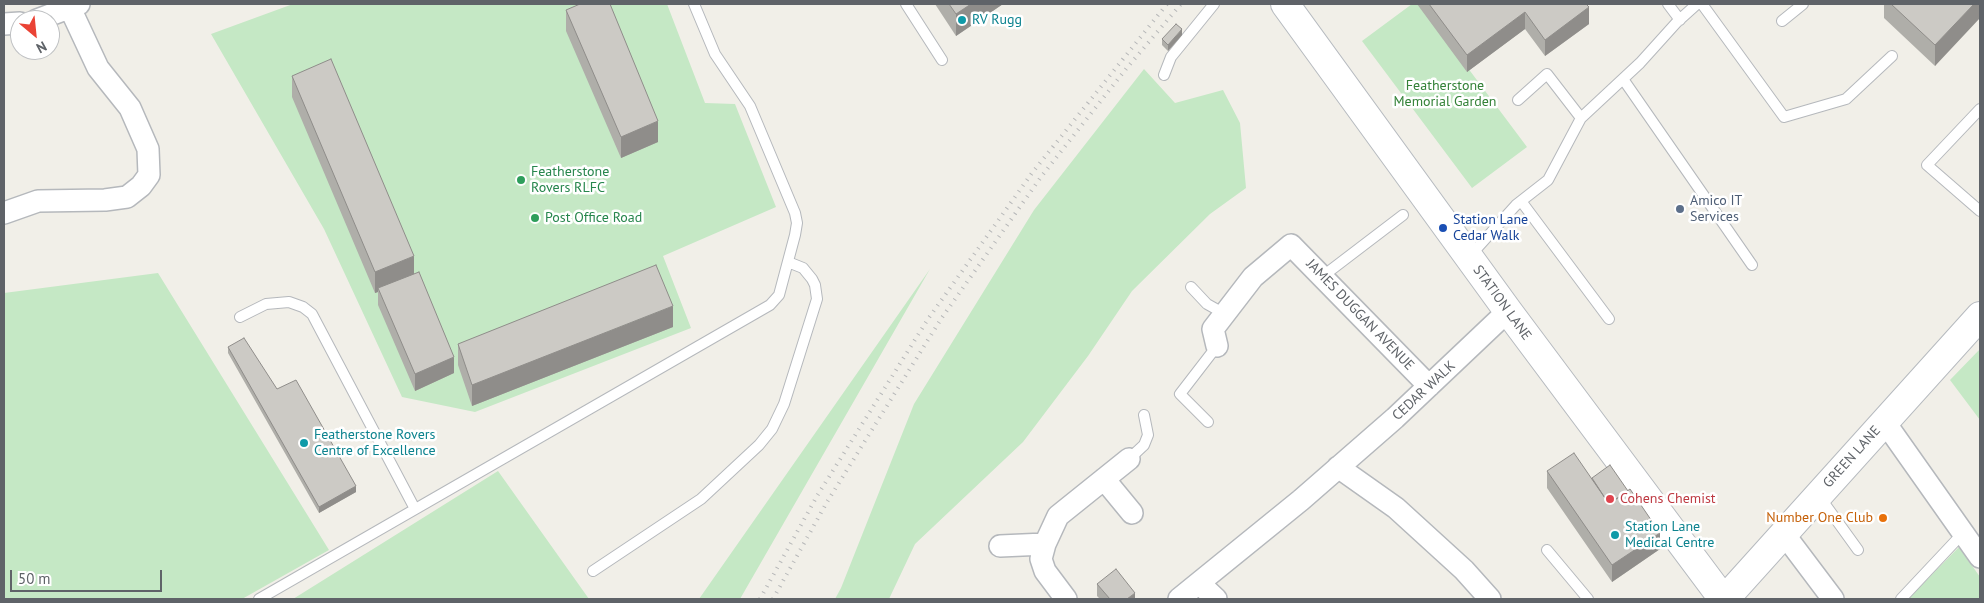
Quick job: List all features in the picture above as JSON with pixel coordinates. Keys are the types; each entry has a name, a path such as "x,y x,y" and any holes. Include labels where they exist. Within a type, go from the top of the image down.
{"main road":[{"name":"STATION LANE","path":"1285,4 1508,312 1730,597"},
{"name":"GREEN LANE","path":"1730,597 1818,495 1980,316"}],"street":[{"path":"4,213 38,201 104,200 127,197 141,186 149,175 148,149 130,108 98,68 74,6 60,11"},
{"name":"JAMES DUGGAN AVENUE","path":"1225,314 1253,276 1291,245 1429,386"},
{"name":"CEDAR WALK","path":"1179,599 1338,468 1508,312"},
{"path":"1217,346 1214,329 1225,314"},
{"path":"1884,421 1980,557"},
{"path":"1066,599 1045,571 1041,559 1045,544 1058,516 1129,459"},
{"path":"1338,468 1396,508 1464,570 1478,595"},
{"path":"1104,479 1132,513"},
{"path":"1784,534 1833,599"},
{"path":"1000,546 1045,544"},
{"path":"1199,583 1216,599"}],"lane":[{"path":"259,599 770,305 779,295 797,223 795,213 750,106 715,54 694,4"},
{"path":"906,4 942,60"},
{"path":"1164,75 1171,57 1214,4"},
{"path":"1668,4 1680,20"},
{"path":"1469,257 1521,201 1548,180 1581,118 1697,4"},
{"path":"1702,4 1784,117 1846,99 1892,56"},
{"path":"1782,21 1802,4"},
{"path":"1518,100 1547,74 1581,118"},
{"path":"1623,78 1752,265"},
{"path":"1980,109 1928,165 1980,211"},
{"path":"1521,201 1609,320"},
{"path":"1322,276 1403,215"},
{"path":"593,572 702,499 759,445 772,429 784,404 817,298 812,279 803,268 788,262"},
{"path":"1190,287 1207,304 1225,314"},
{"path":"240,317 266,304 289,302 303,307 312,314 415,509"},
{"path":"1208,422 1180,394 1217,346"},
{"path":"1129,459 1144,445 1148,435 1144,415"},
{"path":"1818,495 1858,550"},
{"path":"1901,599 1963,533"},
{"path":"1547,550 1588,599"}],"green space":[{"name":"Post Office Road","path":"293,4 667,4 705,103 735,104 776,207 663,256 691,328 475,412 402,397 324,229 211,34"},
{"name":"Featherstone Memorial Garden","path":"1412,4 1420,4 1527,147 1472,188 1362,41"},
{"path":"1144,69 1175,103 1223,90 1240,123 1246,188 1210,214 1132,291 1088,356 1023,442 915,544 889,599 835,599 914,404 1034,210"},
{"path":"930,269 740,599 699,599"},
{"path":"158,273 329,550 242,599 4,599 4,293"},
{"path":"1980,349 1980,420 1950,380"},
{"path":"498,471 589,599 293,599"},
{"path":"1959,547 1980,577 1980,599 1908,599"}],"building":[{"path":"580,4 610,4 658,121 621,137 566,10"},
{"path":"949,4 971,4 956,14"},
{"path":"1429,4 1586,4 1589,7 1545,40 1525,12 1467,55"},
{"path":"1891,4 1974,4 1935,45"},
{"path":"1176,24 1182,29 1168,45 1162,39"},
{"path":"331,59 414,256 375,272 292,76"},
{"path":"656,265 673,306 472,385 458,344"},
{"path":"419,272 454,357 415,374 378,288"},
{"name":"Featherstone Rovers Centre of Excellence","path":"244,338 277,389 296,380 356,486 319,507 228,347"},
{"name":"Station Lane Medical Centre","path":"1574,453 1609,504 1630,489 1660,533 1612,565 1547,471"},
{"path":"1610,465 1628,491 1609,504 1592,478"},
{"path":"1116,569 1135,593 1127,599 1110,599 1097,584"}],"railway":[{"path":"760,599 817,496 928,319 1032,173 1167,4"},
{"path":"773,599 827,502 941,319 1041,177 1126,69 1181,4"}],"place":[{"name":"RV Rugg","path":"962,20"},
{"name":"Featherstone Rovers RLFC","path":"521,180"},
{"name":"Amico IT Services","path":"1680,209"},
{"name":"Post Office Road","path":"535,218"},
{"name":"Station Lane Cedar Walk","path":"1443,228"},
{"name":"Featherstone Rovers Centre of Excellence","path":"304,443"},
{"name":"Cohens Chemist","path":"1610,499"},
{"name":"Number One Club","path":"1883,518"},
{"name":"Station Lane Medical Centre","path":"1615,535"}]}
